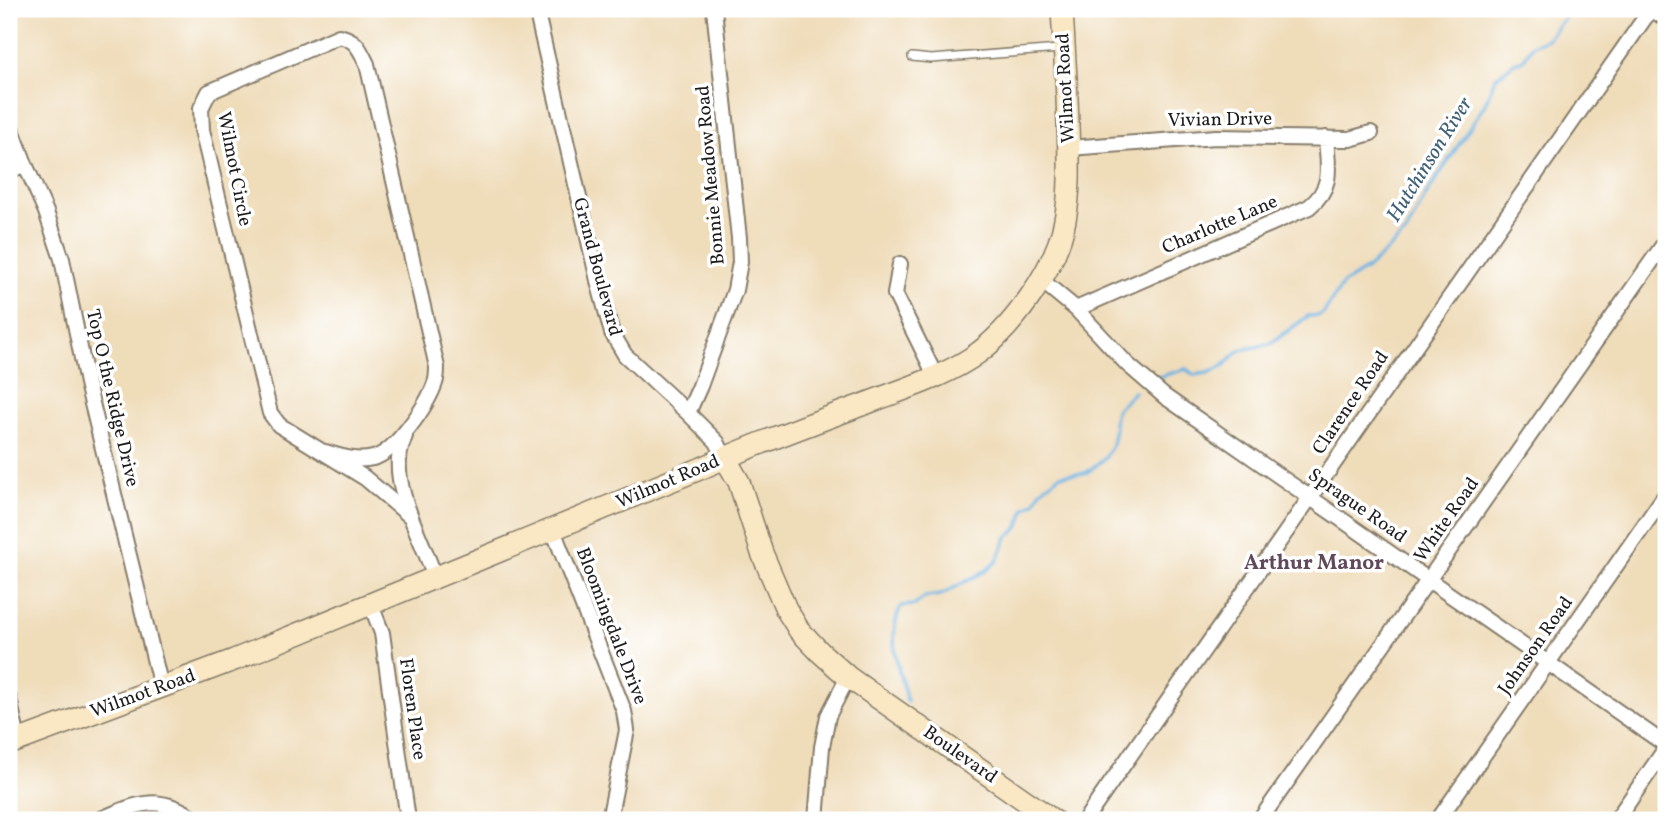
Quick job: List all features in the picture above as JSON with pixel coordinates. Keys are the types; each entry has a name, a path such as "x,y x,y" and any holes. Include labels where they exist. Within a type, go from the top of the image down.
{"street":[{"name":"Grand Boulevard","path":"536,9 598,285 612,332 625,355 717,442 739,482 762,553 786,609 799,630 848,677 902,715"},
{"name":"Bonnie Meadow Road","path":"688,413 701,386 735,290 740,262 715,9"},
{"name":"Wilmot Road","path":"13,742 234,660 372,605 747,447 936,377 974,356 1014,317 1041,280 1055,252 1065,222 1070,173 1062,9"},
{"path":"1651,9 1666,19"},
{"name":"Clarence Road","path":"1085,820 1651,9"},
{"name":"Wilmot Circle","path":"411,517 365,478 279,425 270,413 200,117 204,99 209,92 339,36 356,43 368,64 437,367 435,384 407,431 399,465 402,488 411,517 435,578"},
{"name":"Top O the Ridge Drive","path":"9,122 62,258 88,383 161,687"},
{"name":"Vivian Drive","path":"1069,148 1216,138 1350,139 1371,133"},
{"name":"Charlotte Lane","path":"1076,309 1309,207 1319,199 1327,184 1326,138"},
{"path":"9,171 25,164"},
{"name":"White Road","path":"1260,820 1666,241"},
{"path":"900,264 895,294 936,377"},
{"name":"Sprague Road","path":"1041,280 1076,309 1127,364 1155,389 1666,746"},
{"name":"Wilmot Circle","path":"325,453 350,460 372,458 388,450 407,431"},
{"name":"Johnson Road","path":"1438,820 1666,494"},
{"name":"Bloomingdale Drive","path":"553,530 626,719 625,738 609,820"},
{"name":"Floren Place","path":"372,605 382,633 408,820"},
{"path":"816,820 822,747 828,716 848,677"},
{"path":"9,698 13,742"},
{"name":"Boulevard","path":"902,715 1054,820"},
{"path":"1616,820 1666,746"},
{"path":"99,820 143,803 158,803 184,811 197,820"}],"lane":[{"path":"912,57 931,59 1064,49"}],"waterway":[{"name":"Hutchinson River","path":"1158,377 1186,369 1194,375 1208,373 1223,366 1240,350 1270,344 1308,316 1323,314 1343,284 1367,269 1406,233 1426,195 1485,104 1495,78 1514,63 1522,61 1533,45 1547,39 1565,17 1568,9"},
{"name":"Hutchinson River","path":"907,701 894,642 894,630 901,606 915,605 925,597 941,595 987,570 997,561 1007,537 1017,528 1025,508 1035,502 1041,490 1060,475 1086,473 1104,459 1112,445 1116,410 1134,392"}],"district":[{"name":"Arthur Manor","path":"1314,563"}]}
